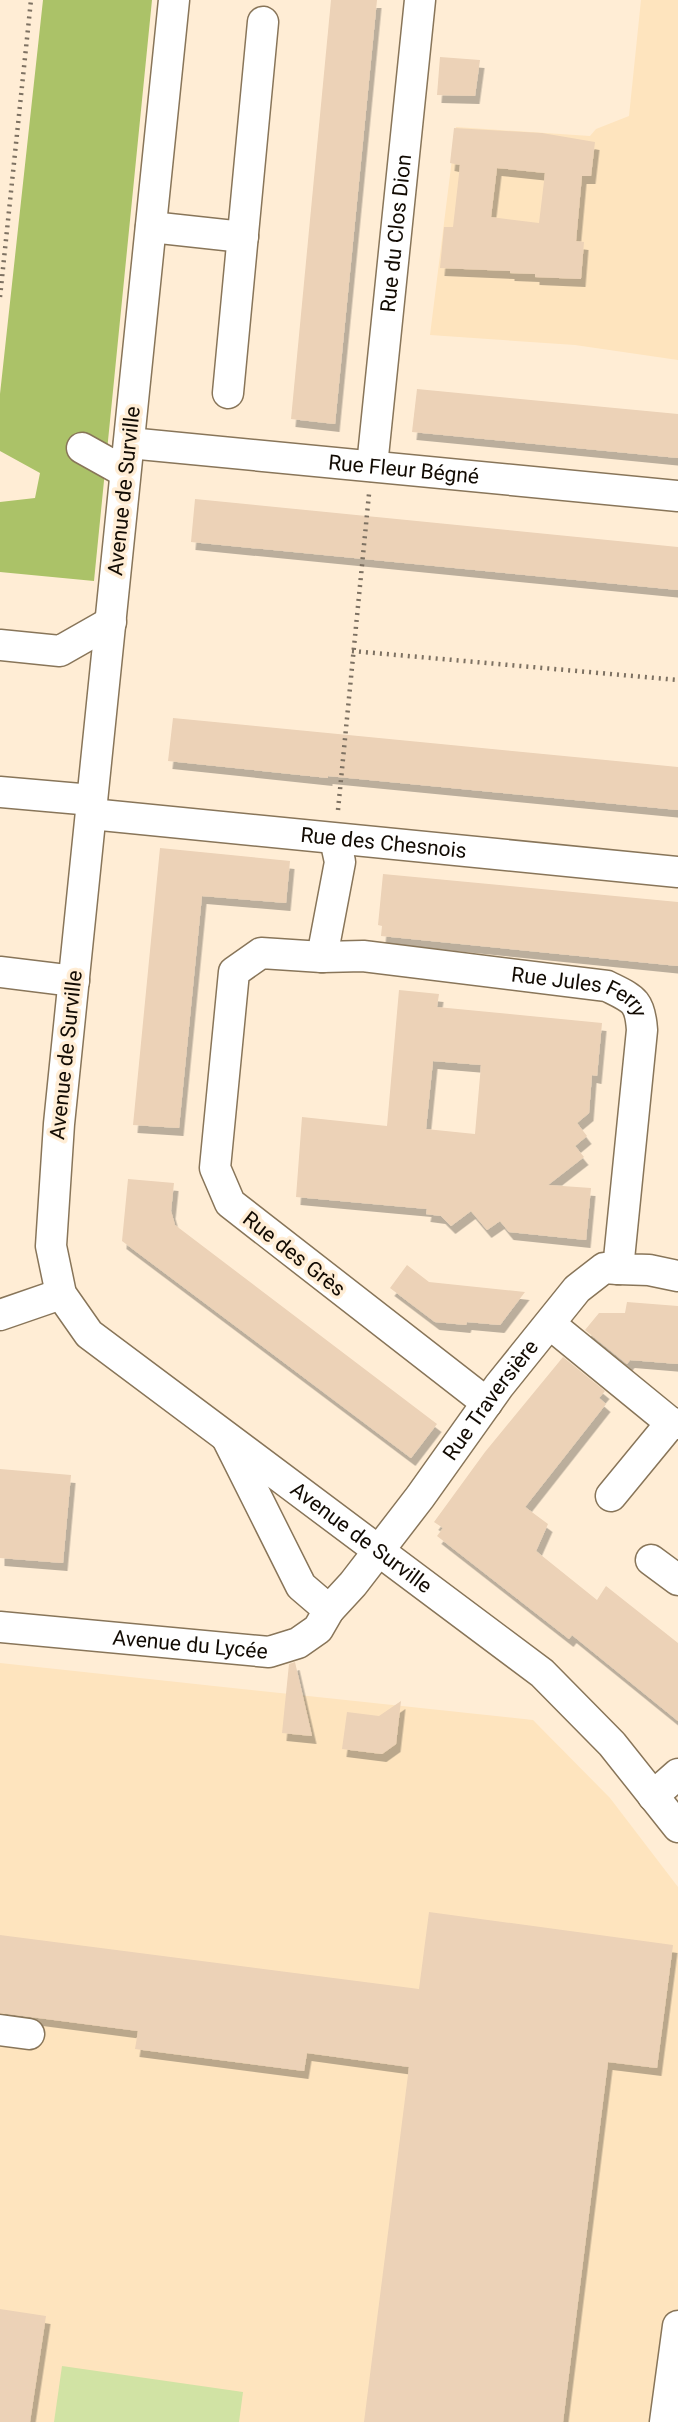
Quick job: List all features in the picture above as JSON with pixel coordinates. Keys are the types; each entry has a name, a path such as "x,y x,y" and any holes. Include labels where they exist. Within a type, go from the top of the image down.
{"street":[{"name":"Avenue de Surville","path":"174,0 58,1124 51,1246 61,1294 89,1334 225,1433 542,1673 612,1744 678,1827"},
{"name":"Rue du Clos Dion","path":"372,466 420,0"},
{"path":"228,393 263,22"},
{"path":"151,227 243,237"},
{"path":"82,448 127,458"},
{"name":"Rue Fleur Bégné","path":"127,458 372,466 678,496"},
{"path":"0,645 60,652 111,622"},
{"name":"Rue des Chesnois","path":"0,792 91,807 335,839 678,872"},
{"path":"322,957 340,862 335,839"},
{"name":"Rue des Grès","path":"322,957 261,953 234,972 215,1168 230,1203 486,1403"},
{"name":"Rue Jules Ferry","path":"322,957 363,956 607,986 629,998 641,1011 642,1030 618,1269"},
{"path":"0,972 74,981"},
{"name":"Rue Traversière","path":"379,1550 486,1403 578,1289 604,1268 618,1269"},
{"path":"618,1269 649,1270 678,1276"},
{"path":"0,1315 61,1294"},
{"path":"550,1324 675,1424 611,1496"},
{"path":"225,1433 301,1586 329,1610"},
{"name":"Avenue du Lycée","path":"0,1627 269,1652 298,1643 318,1629 329,1610 379,1550"},
{"path":"651,1560 678,1580"},
{"path":"653,1796 678,1774"},
{"path":"0,2029 29,2034"},
{"path":"665,2422 678,2326"}],"path":[{"path":"0,297 31,0"},
{"path":"335,839 372,466"},
{"path":"352,651 678,680"}],"shaded area":[{"path":"641,0 678,0 678,360 575,345 430,335 456,127 590,136 596,129 629,116"},
{"path":"0,1663 533,1720 610,1798 678,1887 678,2422 0,2422"}],"green space":[{"path":"43,0 152,0 94,581 0,572 0,502 35,498 40,473 0,451 0,394"},
{"path":"62,2366 243,2392 239,2422 54,2422"}],"building":[{"path":"331,0 377,0 335,424 291,419"},
{"path":"440,57 480,60 475,96 437,95"},
{"path":"454,128 542,133 595,142 591,176 582,176 576,241 584,242 581,279 535,277 535,274 510,271 440,268 444,227 453,227 460,165 450,163","holes":["497,168 545,173 539,223 491,217"]},
{"path":"417,389 678,414 678,458 412,432"},
{"path":"195,499 678,547 678,590 191,542"},
{"path":"173,718 678,767 678,810 168,761"},
{"path":"160,848 290,861 286,903 202,896 179,1128 133,1125"},
{"path":"383,874 678,902 678,966 381,936 382,926 378,925"},
{"path":"399,990 439,994 437,1007 602,1023 597,1076 592,1075 589,1113 577,1123 587,1136 575,1146 584,1157 548,1185 591,1188 586,1240 509,1232 500,1221 487,1230 471,1211 451,1226 441,1216 426,1214 427,1209 296,1197 302,1117 387,1126","holes":["433,1061 481,1065 475,1134 426,1129"]},
{"path":"128,1179 174,1183 171,1211 175,1225 437,1424 411,1458 122,1241"},
{"path":"407,1265 429,1282 525,1292 500,1325 435,1322 390,1288"},
{"path":"627,1302 678,1306 678,1364 630,1360 627,1364 585,1330 599,1313 625,1313"},
{"path":"563,1357 605,1391 599,1398 606,1404 525,1507 548,1524 536,1551 597,1600 606,1586 678,1643 678,1721 572,1635 569,1639 437,1536 443,1528 434,1522 485,1452"},
{"path":"0,1469 71,1475 63,1563 0,1558"},
{"path":"295,1662 312,1736 282,1733 289,1664"},
{"path":"401,1701 396,1744 382,1754 342,1749 347,1712 379,1716"},
{"path":"429,1912 673,1945 657,2068 608,2062 563,2422 364,2422 409,2067 307,2053 304,2071 135,2049 138,2031 0,2013 0,1935 419,1989"},
{"path":"0,2309 46,2316 30,2422 0,2422"}]}
